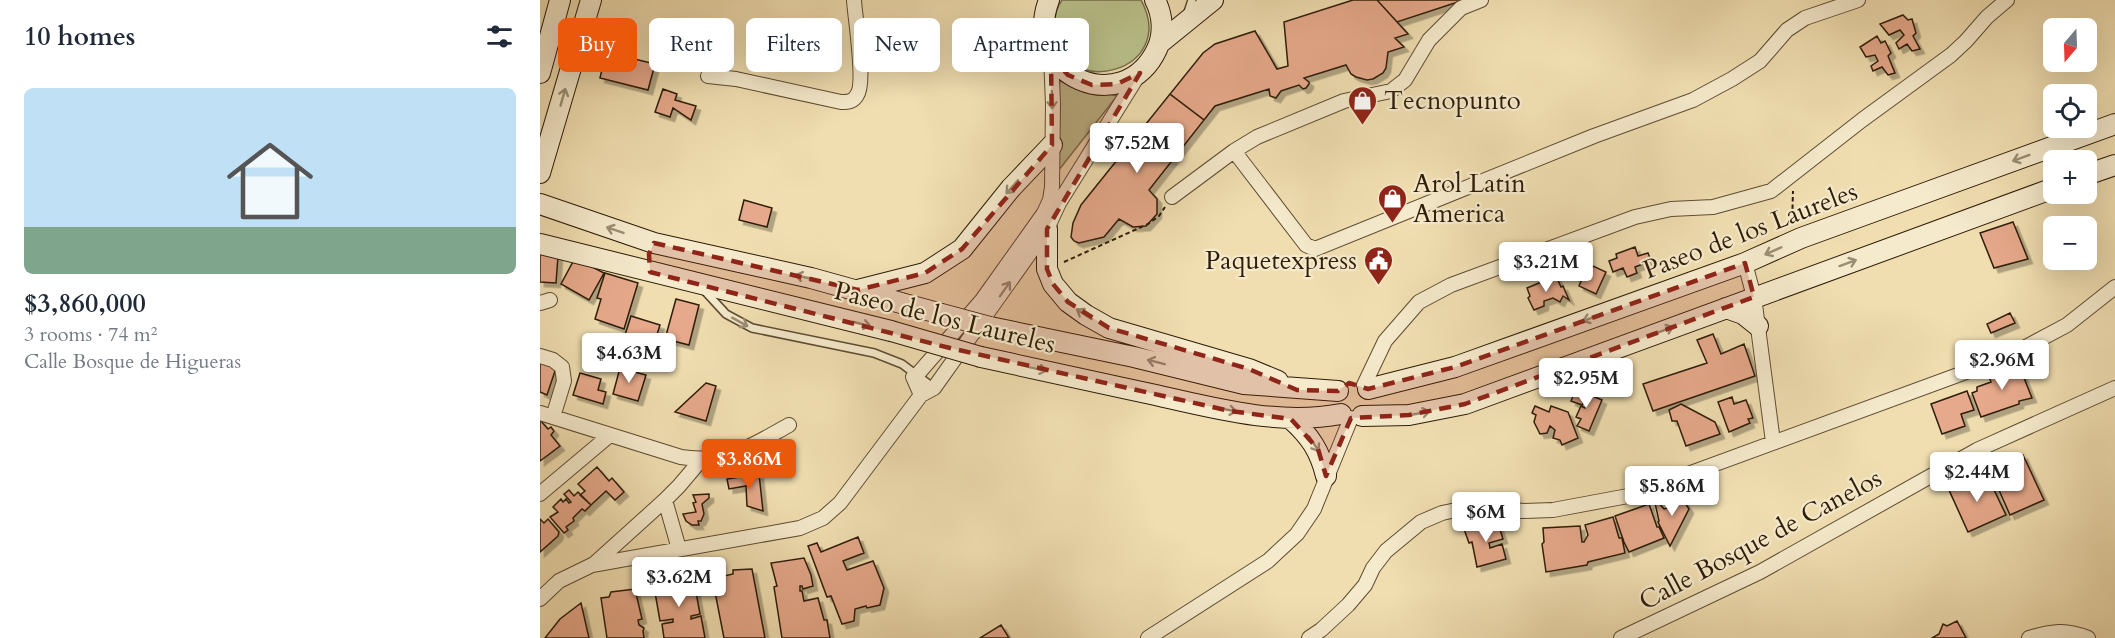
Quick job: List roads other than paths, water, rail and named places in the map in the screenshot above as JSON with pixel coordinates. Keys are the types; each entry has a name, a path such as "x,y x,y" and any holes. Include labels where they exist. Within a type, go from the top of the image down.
{"main road":[{"path":"540,73 560,0"},
{"path":"540,173 591,0"},
{"path":"1038,0 1042,18"},
{"path":"1044,18 1049,0"},
{"path":"1065,72 1092,85 1118,84 1140,73 1152,59 1160,43 1162,25 1159,7 1155,0"},
{"path":"1160,43 1213,0"},
{"name":"Paseo de los Laureles","path":"1366,387 1455,367 1745,263 1801,238 2115,123"},
{"path":"858,290 925,273 962,249 1011,188 1052,145"},
{"path":"2097,172 2115,165"},
{"name":"Paseo de los Laureles","path":"540,244 891,331 981,357 1230,411 1291,418 1409,415 1465,404 2043,192"},
{"path":"540,206 540,218"},
{"name":"Paseo de los Laureles","path":"540,206 654,243 858,290 990,327 1134,357 1244,384 1297,390 1338,391"},
{"path":"1047,229 1047,269 1053,284 1068,302 1086,315 1109,328 1249,369 1297,390"},
{"path":"650,272 649,254 654,243"},
{"path":"1726,308 1743,314 1758,326"},
{"path":"1349,382 1357,382 1366,387 1371,401 1367,412 1352,416 1336,405 1338,391 1342,386 1349,382"},
{"path":"1291,418 1314,444 1322,458 1326,476"}],"street":[{"path":"708,76 736,79 841,102 850,101 858,94 862,81 854,0"},
{"path":"1172,197 1234,151 1257,137 1344,101 1391,91 1405,80 1429,40 1461,8 1481,0"},
{"path":"1234,151 1306,244 1315,249 1594,136 1693,100 1760,61 1776,46 1787,30 1805,18 1858,0"},
{"path":"1366,387 1385,341 1419,302 1451,285 1635,217 1671,209 1713,207 1771,191 1862,120 1952,55 1987,17 2007,0"},
{"path":"921,395 913,377 982,300 1044,213 1050,201 1052,187 1051,72"},
{"path":"540,599 559,581 592,566 800,528 823,518 840,503 921,395 934,388 1047,229 1059,202 1140,73"},
{"path":"1745,263 1754,297 1773,442"},
{"path":"1308,638 1321,630 1348,605 1365,585 1386,551 1421,522 1442,513 1466,508 1552,510 1628,496 2007,357 2067,325 2115,287"},
{"path":"540,356 553,360 562,368 564,381 547,415 681,457 701,460 723,457 743,450 789,425"},
{"name":"Calle Bosque de Canelos","path":"1624,637 1760,572 1977,450 2115,388"},
{"path":"1148,638 1268,561 1297,534 1314,509 1352,416"},
{"path":"540,494 610,435"},
{"path":"592,566 665,500 701,460"},
{"path":"665,500 679,549"},
{"path":"2029,638 2049,632 2071,631 2088,638"}],"lane":[{"path":"1185,23 1192,0"},
{"path":"697,283 726,314 752,328 874,353 902,364 934,388"}],"place":[{"name":"Tecnopunto","path":"1363,126"},
{"name":"Arol Latin America","path":"1392,224"},
{"name":"Paquetexpress","path":"1378,286"}]}
